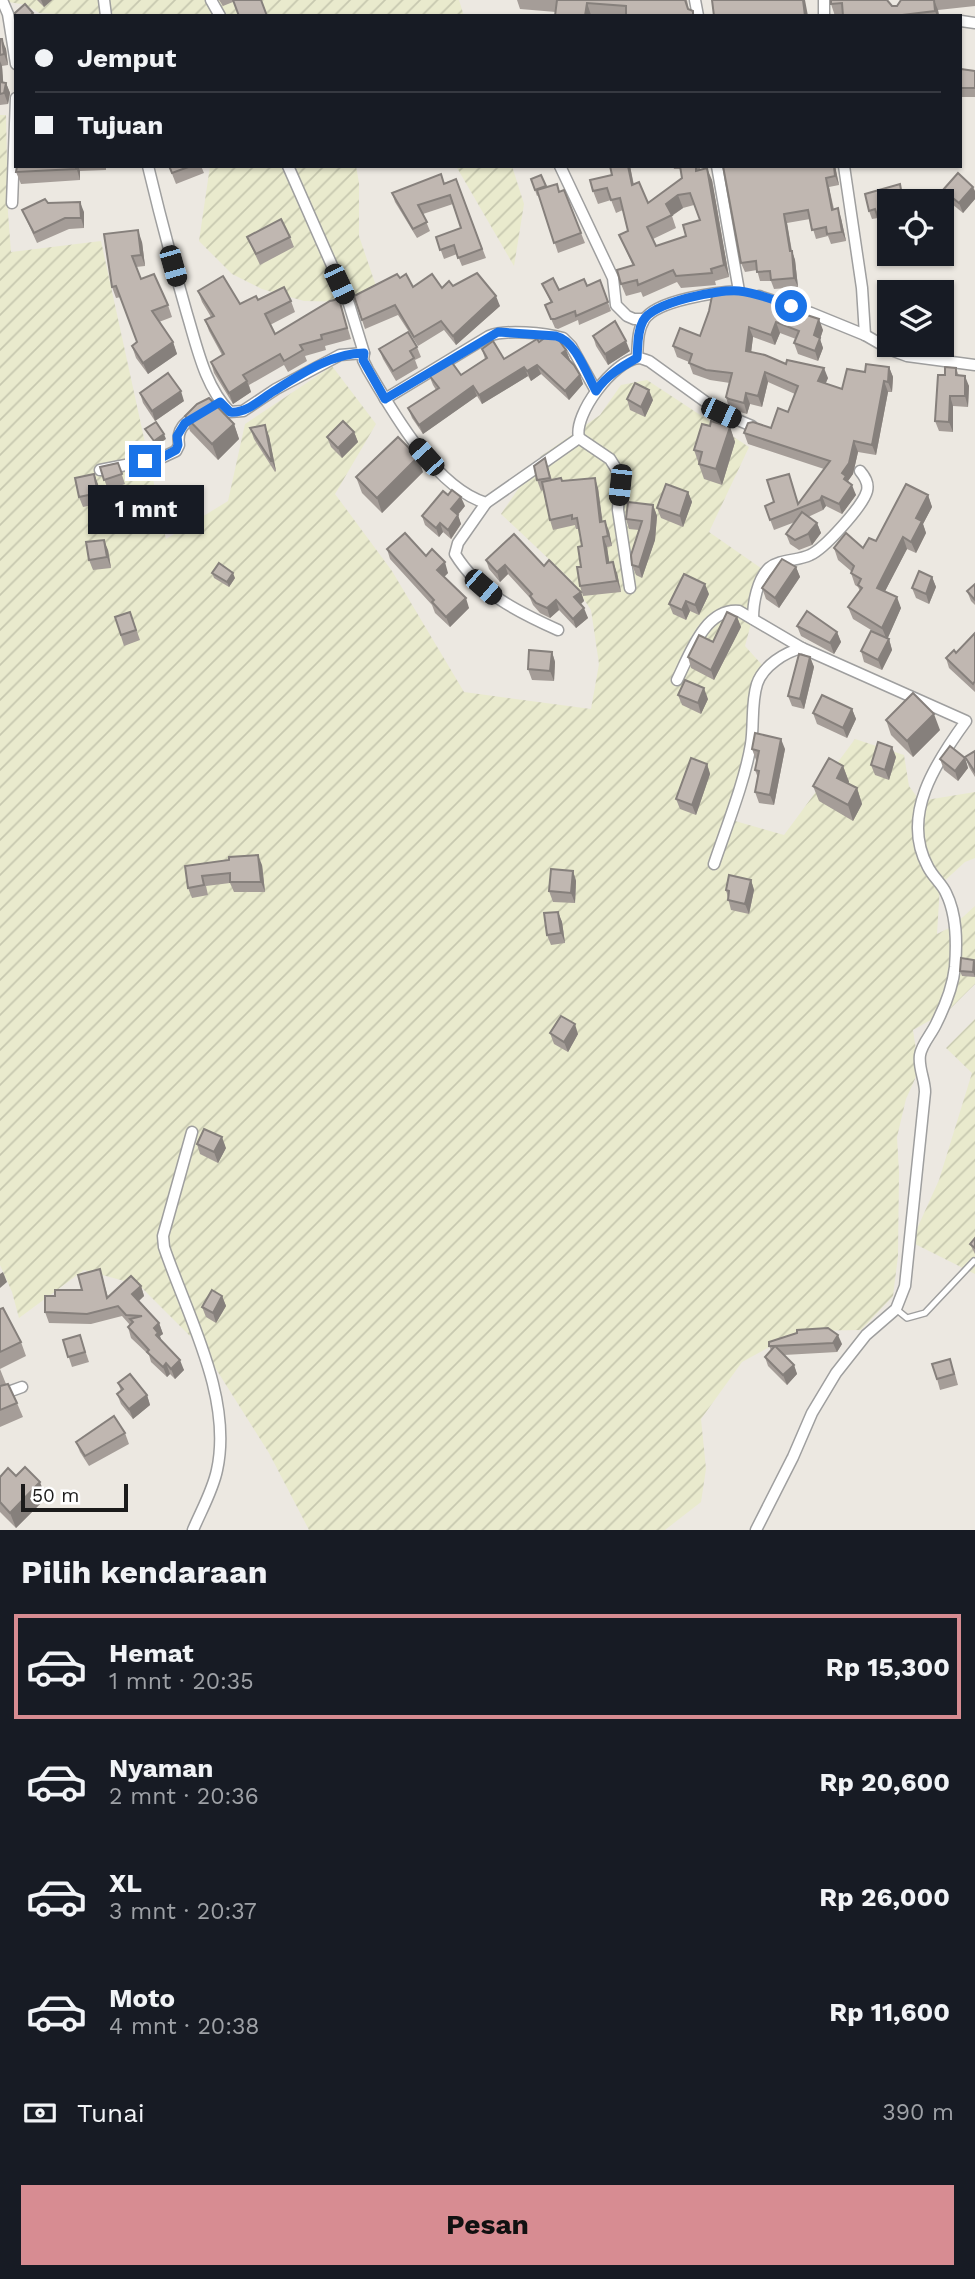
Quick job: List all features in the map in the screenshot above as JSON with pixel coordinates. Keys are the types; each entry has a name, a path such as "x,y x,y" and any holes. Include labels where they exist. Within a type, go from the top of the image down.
{"street":[{"path":"2,0 14,51"},
{"path":"12,203 14,150"},
{"path":"148,168 173,266 202,364 220,402 230,412 239,412 340,355 364,353"},
{"path":"289,168 349,304 364,353 363,360 385,399 412,442 426,457 459,489 486,503"},
{"path":"561,168 613,278 616,304 626,316 644,319"},
{"path":"718,168 739,291"},
{"path":"844,168 862,288 865,335"},
{"path":"637,358 639,332 644,319 652,311 685,299 739,291 772,299 865,335 907,356 975,365"},
{"path":"385,399 489,336 512,331 564,338 596,391"},
{"path":"579,438 579,423 601,384 619,368 637,358 649,360 665,370 721,413 752,426"},
{"path":"100,470 170,454 178,445 177,436 185,423 220,402"},
{"path":"558,629 496,599 461,564 456,554 458,543 486,503 579,438"},
{"path":"579,438 610,459 620,475 618,510 630,588"},
{"path":"753,619 753,602 768,569 779,563 811,555 821,548 858,507 867,488 867,481 860,471"},
{"path":"677,680 697,639 721,613 739,611 802,648 971,717 929,778 917,825 919,848 928,869 945,890 953,909 956,938 955,969 944,1007 921,1049 919,1059 925,1078 923,1123 907,1277 896,1309 866,1335 835,1373 812,1413 756,1530"},
{"path":"714,864 751,744 757,684 767,669 782,656 802,648"},
{"path":"192,1132 163,1236 164,1247 219,1407 222,1431 217,1474 193,1530"},
{"path":"0,1395 22,1387"}],"lane":[{"path":"896,1309 907,1318 925,1313 974,1261"}],"green space":[{"path":"8,0 459,0 463,14 56,14 39,13 26,5"},
{"path":"0,115 6,115 11,252 101,241 166,539 228,501 245,424 332,366 376,424 335,494 392,571 464,692 591,709 599,664 591,610 571,580 501,514 541,456 600,415 621,385 647,380 749,447 709,532 765,571 745,646 763,666 728,819 784,835 855,739 904,755 909,786 920,801 975,792 975,858 965,862 940,885 937,934 953,926 975,906 975,984 950,1009 913,1030 919,1070 906,1099 897,1137 898,1256 893,1296 861,1330 799,1331 742,1362 701,1419 706,1469 701,1502 665,1530 309,1530 269,1453 204,1350 139,1285 84,1270 19,1318 12,1292 0,1265"},
{"path":"210,168 356,168 359,236 377,289 355,302 304,301 262,289 232,274 199,241"},
{"path":"457,168 513,168 524,204 514,266"},
{"path":"975,1019 975,1274 911,1242 939,1180 972,1073 946,1048"}],"building":[{"path":"233,0 261,0 266,14 238,14"},
{"path":"557,0 685,0 688,9 693,11 693,14 626,14 626,6 587,3 585,14 555,14"},
{"path":"712,0 803,0 805,14 714,14"},
{"path":"831,0 887,0 892,6 897,6 901,0 934,0 935,11 910,14 843,14 842,3 831,4"},
{"path":"25,4 33,13 15,14"},
{"path":"0,39 4,54 0,55"},
{"path":"962,69 975,71 975,88 962,88"},
{"path":"0,82 6,83 4,93 0,94"},
{"path":"17,168 76,168 76,169 16,172"},
{"path":"170,168 186,168 172,173"},
{"path":"610,168 628,168 632,185 639,182 648,203 682,178 680,168 696,168 696,171 707,168 724,265 711,269 712,273 676,276 673,270 638,285 637,280 621,284 617,270 634,265 619,235 628,231 620,198 611,200 607,188 593,191 590,180 612,175","holes":["690,193 700,220 683,225 686,236 656,246 647,227 672,215 666,204 678,195"]},
{"path":"723,168 834,168 835,176 826,178 832,210 838,208 842,232 827,234 826,227 812,230 808,210 784,214 792,251 794,278 771,280 770,271 757,272 756,261 741,263"},
{"path":"958,173 973,187 959,203 954,199 954,189 944,189"},
{"path":"441,174 444,184 456,179 482,249 458,258 454,245 440,250 436,237 461,228 450,195 418,205 427,222 413,229 392,193"},
{"path":"541,175 546,186 535,190 531,179"},
{"path":"557,184 559,192 564,190 581,233 554,243 537,190"},
{"path":"900,184 901,189 882,189"},
{"path":"877,191 877,215 875,209 869,211 865,194"},
{"path":"45,199 48,203 80,202 81,218 65,218 34,233 22,210"},
{"path":"281,219 290,237 256,254 247,237"},
{"path":"138,230 141,255 132,256 141,279 154,274 168,305 152,311 173,342 143,363 132,346 137,342 116,286 112,287 104,234"},
{"path":"477,273 496,296 453,336 441,321 414,337 395,305 362,320 354,296 397,274 400,278 406,274 413,287 432,274 442,288 449,281 453,286"},
{"path":"223,276 240,304 256,296 258,300 284,287 291,301 265,314 275,334 330,301 339,299 347,328 321,335 322,339 300,345 303,350 284,361 280,354 243,375 247,381 229,393 211,362 224,354 205,320 214,316 198,291"},
{"path":"553,278 559,290 584,279 587,286 600,280 608,302 576,316 575,311 551,319 545,305 552,302 542,284"},
{"path":"725,289 768,298 786,305 785,308 819,319 814,335 820,338 815,351 794,343 799,331 776,322 771,335 749,327 746,351 786,364 787,360 824,368 818,381 842,389 847,369 865,372 866,364 889,367 888,382 884,381 872,445 854,441 849,463 842,473 846,476 844,479 852,485 839,504 822,496 820,500 770,520 765,506 774,502 767,480 789,474 798,504 830,461 744,433 748,423 753,422 771,428 778,408 788,412 798,386 765,372 758,396 746,393 744,403 729,399 726,397 732,373 706,370 689,363 692,354 673,346 680,328 700,336 713,291"},
{"path":"615,321 626,341 605,354 593,336"},
{"path":"408,332 417,347 410,351 414,358 393,371 379,349"},
{"path":"550,334 556,336 566,350 562,353 580,375 565,391 537,365 527,371 524,367 479,395 473,386 419,425 408,408 439,388 429,375 450,360 461,375 487,358 482,349 493,341 504,359"},
{"path":"945,367 956,368 956,375 965,376 965,396 950,396 949,422 935,421 938,375 945,375"},
{"path":"168,373 181,391 152,411 140,393"},
{"path":"635,383 649,390 641,407 627,399"},
{"path":"209,398 234,424 212,444 185,416 197,404"},
{"path":"343,421 354,432 338,448 327,437"},
{"path":"711,421 730,427 716,469 699,464 702,452 694,450 702,424 710,426"},
{"path":"156,422 164,434 154,441 145,429"},
{"path":"265,425 272,461 250,428"},
{"path":"398,437 418,457 377,498 356,477"},
{"path":"545,458 550,478 537,480 534,466"},
{"path":"118,463 122,474 104,480 100,467"},
{"path":"94,474 98,493 79,497 75,478"},
{"path":"561,478 562,481 595,478 600,522 605,521 608,536 603,537 607,563 613,562 617,581 580,586 578,547 582,546 577,518 572,519 572,515 550,520 542,482"},
{"path":"666,484 688,492 680,516 657,508"},
{"path":"906,484 928,495 916,518 922,521 911,542 903,537 877,588 897,597 882,628 848,607 862,588 858,585 861,579 851,573 854,566 834,548 846,533 863,548 869,538 876,541"},
{"path":"452,490 461,497 451,509 458,515 448,530 440,523 436,528 422,516 443,491 448,495"},
{"path":"628,502 653,505 651,529 639,567 632,565 631,555 642,521 626,519"},
{"path":"802,512 817,523 808,534 795,540 786,534"},
{"path":"405,533 426,556 432,549 445,562 437,570 466,598 446,617 387,549"},
{"path":"514,534 544,566 549,560 581,592 574,597 584,608 573,619 556,600 547,608 536,603 530,596 532,594 505,565 497,572 486,560"},
{"path":"104,540 107,557 89,560 86,542"},
{"path":"782,559 796,567 775,598 762,588"},
{"path":"219,563 233,573 227,582 212,573"},
{"path":"919,571 932,577 926,594 912,588"},
{"path":"684,574 705,584 695,605 686,601 682,610 669,604"},
{"path":"975,584 975,600 967,591"},
{"path":"807,611 837,632 830,643 797,626"},
{"path":"130,612 136,630 121,635 115,617"},
{"path":"727,612 737,617 711,670 688,657 699,635 713,642"},
{"path":"871,631 889,639 878,660 861,651"},
{"path":"975,633 973,684 946,658 954,650 956,653"},
{"path":"529,650 552,652 550,671 528,669"},
{"path":"799,654 810,657 800,699 788,696"},
{"path":"685,680 704,688 698,703 678,695"},
{"path":"913,693 934,714 907,741 886,720"},
{"path":"822,695 852,709 843,728 813,713"},
{"path":"755,733 781,739 770,795 755,792 759,771 755,770 759,751 752,749"},
{"path":"878,742 892,747 885,770 871,765"},
{"path":"950,746 965,758 955,771 940,759"},
{"path":"975,751 975,772 965,757"},
{"path":"691,758 707,764 692,805 676,799"},
{"path":"829,758 843,766 837,778 857,788 848,805 813,786"},
{"path":"258,855 261,882 230,882 230,873 202,876 204,885 188,888 185,866 229,860 229,857"},
{"path":"551,869 573,871 571,893 549,891"},
{"path":"729,875 751,880 745,904 728,900 729,891 726,890"},
{"path":"558,912 561,933 547,935 544,913"},
{"path":"961,958 974,960 973,972 960,971"},
{"path":"561,1016 575,1024 564,1042 550,1033"},
{"path":"204,1129 222,1137 214,1152 197,1144"},
{"path":"100,1269 107,1298 131,1276 141,1286 132,1294 159,1323 154,1328 158,1333 156,1335 180,1360 171,1369 166,1363 163,1367 147,1352 149,1350 128,1327 133,1322 130,1319 142,1316 126,1315 118,1306 87,1314 45,1312 45,1296 55,1296 55,1290 82,1290 78,1275"},
{"path":"212,1290 222,1296 213,1313 202,1307"},
{"path":"3,1308 21,1342 0,1352 0,1309"},
{"path":"828,1328 838,1335 833,1343 769,1346 769,1342 797,1333 797,1330"},
{"path":"80,1335 85,1352 68,1357 63,1340"},
{"path":"775,1346 794,1365 783,1375 765,1357"},
{"path":"950,1359 954,1374 937,1379 932,1364"},
{"path":"130,1374 147,1395 129,1409 117,1394 123,1389 118,1383"},
{"path":"8,1384 17,1403 0,1410 0,1386"},
{"path":"114,1416 125,1433 85,1456 76,1442"},
{"path":"25,1467 40,1482 10,1513 0,1502 0,1477 8,1468 16,1476"}],"route":[{"path":"145,461 161,458 176,450 177,436 181,428 204,410 220,402 230,412 243,411 276,389 347,353 364,353 363,360 385,399 498,332 556,336 564,338 571,346 596,391 619,368 637,358 639,332 644,319 652,311 685,299 739,291 791,306"}]}
